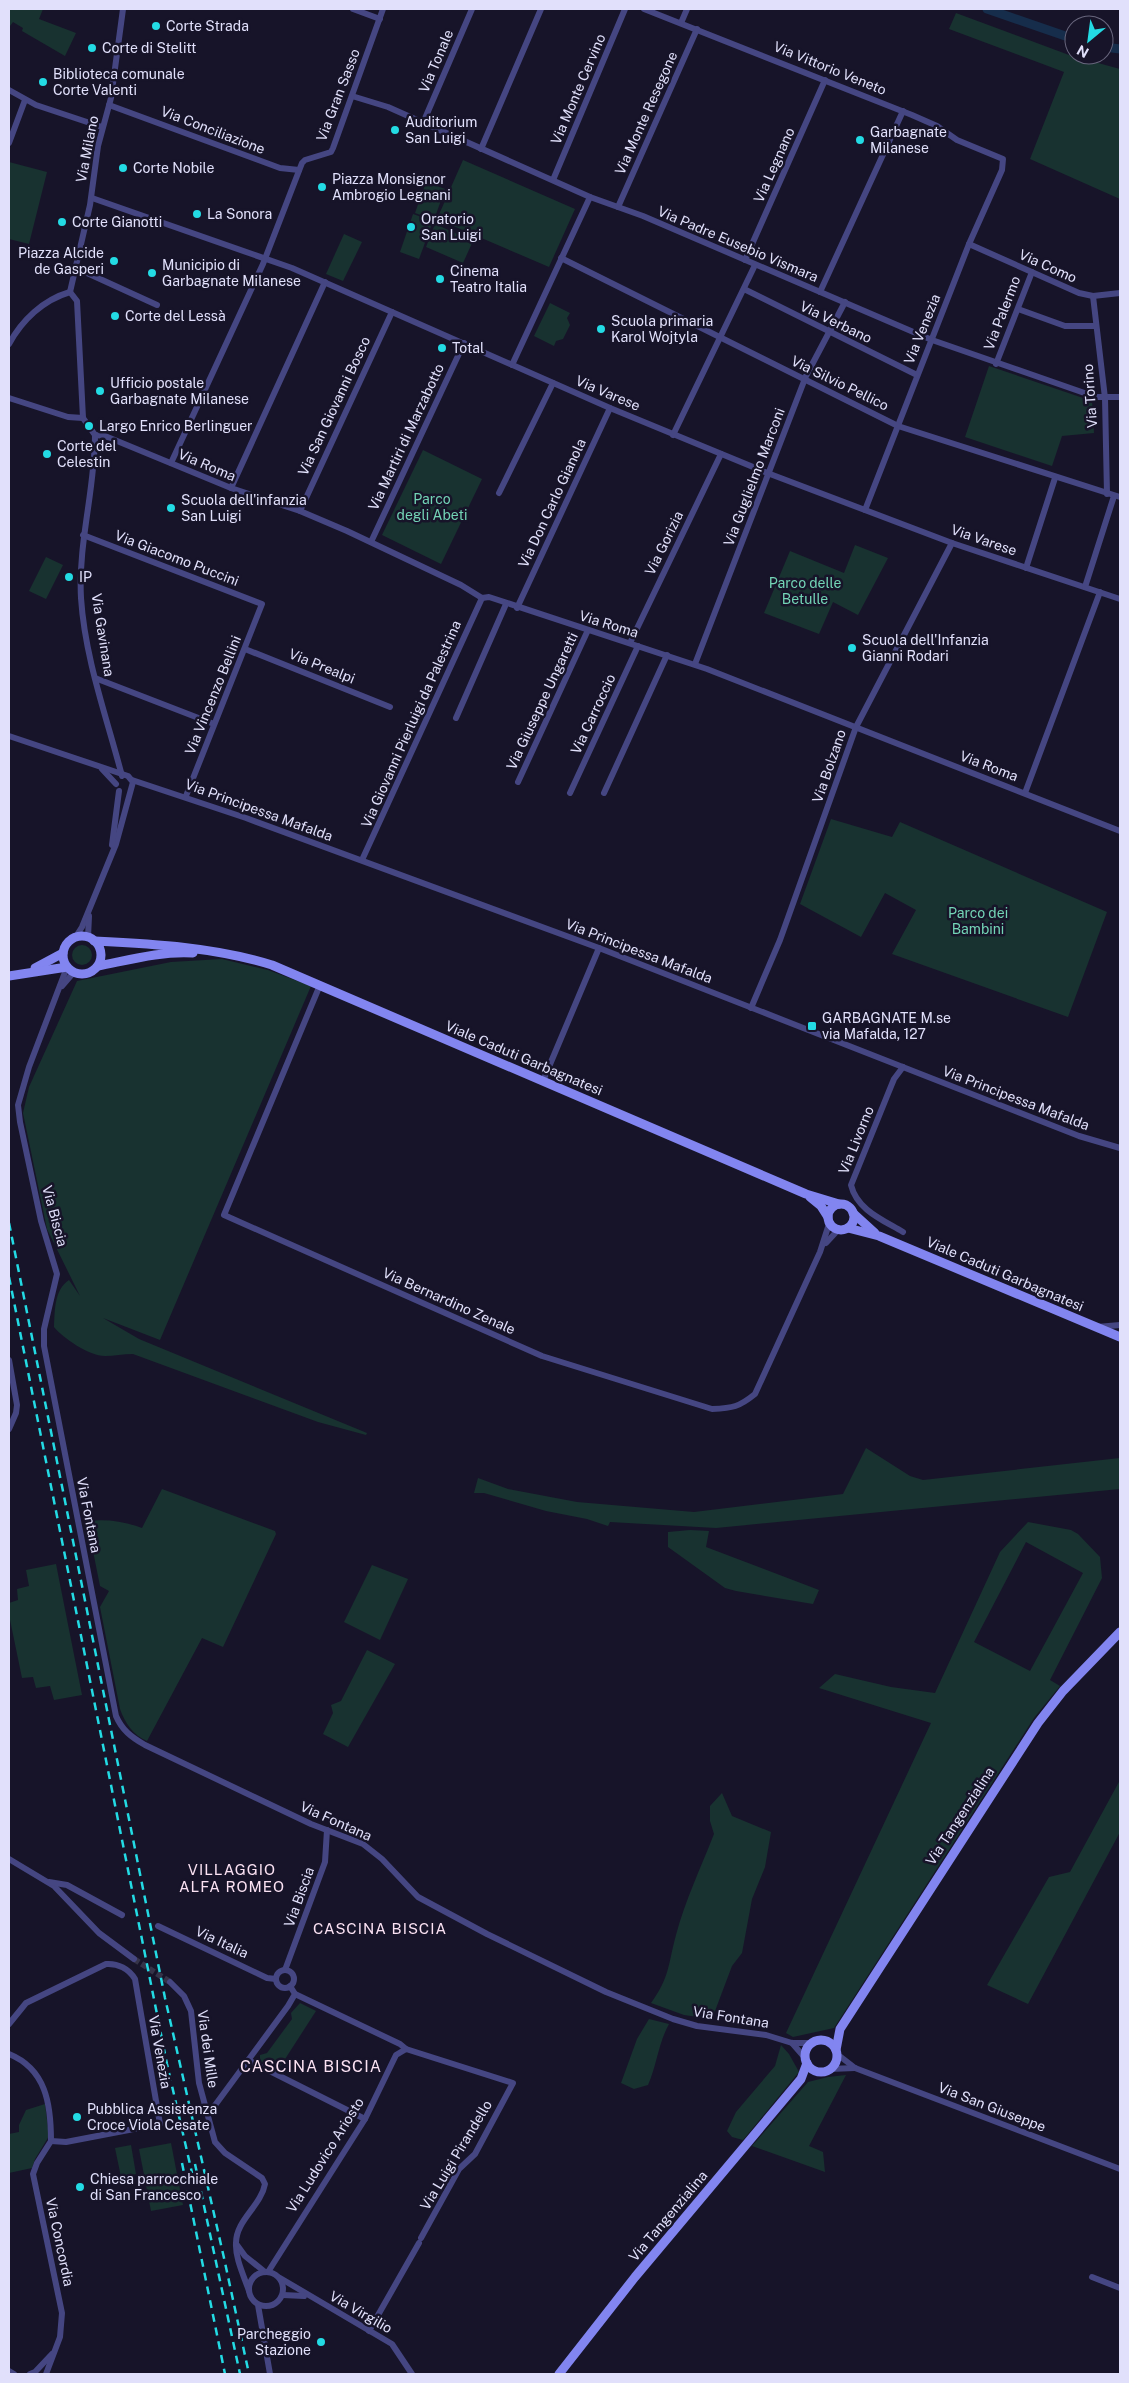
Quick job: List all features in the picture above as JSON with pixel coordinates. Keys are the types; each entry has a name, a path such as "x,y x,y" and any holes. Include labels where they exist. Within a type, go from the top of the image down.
{"street":[{"name":"Via Milano","path":"70,292 92,198 95,162 117,63 123,9"},
{"path":"353,9 380,19"},
{"name":"Via Gran Sasso","path":"298,170 305,160 330,152 333,148 383,9"},
{"name":"Via Tonale","path":"423,123 472,9"},
{"path":"481,149 541,9"},
{"name":"Via Monte Cervino","path":"553,180 625,9"},
{"name":"Via Vittorio Veneto","path":"644,9 903,111 938,126 957,140 1003,159"},
{"path":"681,23 687,9"},
{"name":"Via Monte Resegone","path":"618,208 697,29"},
{"name":"Via Legnano","path":"745,260 825,80"},
{"path":"9,91 25,100 102,128"},
{"name":"Via Padre Eusebio Vismara","path":"352,96 388,107 590,197 745,260 932,340 996,364 1105,398 1120,398"},
{"path":"9,143 25,100"},
{"name":"Via Conciliazione","path":"109,105 280,168 298,170"},
{"path":"820,292 903,111"},
{"name":"Via Venezia","path":"865,510 969,244 1002,170 1003,159"},
{"name":"Via Conciliazione","path":"280,168 294,181"},
{"path":"171,463 265,257 298,170"},
{"path":"512,365 590,197"},
{"name":"Via Varese","path":"92,198 265,257 610,408 770,474 952,543 1120,599"},
{"name":"Via Como","path":"969,244 1079,293 1093,296 1120,293"},
{"name":"Via Silvio Pellico","path":"561,258 898,426 1114,496"},
{"path":"673,435 755,265"},
{"path":"76,268 157,305"},
{"name":"Via Palermo","path":"996,364 1032,272"},
{"path":"231,488 325,282"},
{"name":"Via Verbano","path":"744,290 828,333 917,375"},
{"path":"9,344 23,322 32,313 70,292 77,301 83,418 95,435"},
{"name":"Via Torino","path":"1084,587 1114,496 1093,296"},
{"name":"Via Guglielmo Marconi","path":"695,664 805,380 845,302"},
{"path":"1018,309 1066,326 1096,326"},
{"name":"Via San Giovanni Bosco","path":"300,511 392,312"},
{"name":"Via Martiri di Marzabotto","path":"371,542 464,343"},
{"path":"499,493 553,383"},
{"path":"9,398 68,417 83,418"},
{"name":"Via Don Carlo Gianola","path":"517,608 610,408"},
{"name":"Via Roma","path":"95,435 105,436 231,488 300,511 461,585 482,598 489,597 517,608 695,664 1120,831"},
{"name":"Via Gavinana","path":"95,435 92,479 83,535 82,607 96,678 122,776"},
{"name":"Via Gorizia","path":"630,644 721,454"},
{"path":"1026,568 1055,478"},
{"name":"Via Giacomo Puccini","path":"83,535 262,604"},
{"name":"Via Bolzano","path":"751,1008 783,930 856,727 952,543"},
{"path":"1024,793 1100,592"},
{"name":"Via Giovanni Pierluigi da Palestrina","path":"362,860 482,598"},
{"name":"Via Vincenzo Bellini","path":"186,796 262,604"},
{"path":"456,718 506,604"},
{"name":"Via Giuseppe Ungaretti","path":"518,782 588,630"},
{"name":"Via Carroccio","path":"570,793 638,646"},
{"name":"Via Prealpi","path":"245,649 390,707"},
{"path":"604,793 667,655"},
{"path":"96,678 214,724"},
{"path":"9,736 122,776 128,776 132,785 110,858 82,927 75,938 67,944 63,953 23,973"},
{"path":"97,766 116,784 119,791 110,858"},
{"path":"116,784 122,776"},
{"name":"Via Principessa Mafalda","path":"132,785 146,783 186,796 362,860 599,948 1079,1136 1120,1148"},
{"path":"119,791 127,792 132,785"},
{"path":"9,976 23,973 71,970 84,974 98,966 100,950 91,939 89,909"},
{"path":"75,938 91,939"},
{"name":"Viale Caduti Garbagnatesi","path":"91,939 174,945 264,963 320,985 806,1194 839,1204"},
{"path":"542,1081 599,948"},
{"name":"Viale Caduti Garbagnatesi","path":"98,966 178,952 228,955"},
{"path":"63,953 71,970"},
{"name":"Via Biscia","path":"65,1454 44,1338 46,1320 56,1284 56,1265 41,1221 18,1113 24,1082 60,988 71,970"},
{"name":"Via Bernardino Zenale","path":"320,985 224,1215 542,1356 712,1409 742,1405 755,1394 820,1252 828,1221"},
{"name":"Via Livorno","path":"903,1067 887,1096 851,1185 856,1196 870,1213 903,1232"},
{"name":"Viale Caduti Garbagnatesi","path":"806,1194 821,1206 828,1221"},
{"path":"839,1204 848,1206 853,1213 853,1222 848,1228 838,1230 828,1221 830,1210 839,1204"},
{"name":"Viale Caduti Garbagnatesi","path":"853,1213 879,1236"},
{"name":"Viale Caduti Garbagnatesi","path":"848,1228 879,1236 1120,1337"},
{"name":"Via Bernardino Zenale","path":"820,1252 838,1230"},
{"path":"1096,1327 1120,1325"},
{"path":"9,1360 17,1409 9,1429"},
{"name":"Via Fontana","path":"65,1454 114,1706 120,1725 126,1733 145,1745 327,1830 351,1838 372,1850 418,1897 487,1934 606,1992 673,2019 710,2028 766,2035 792,2043 812,2043"},
{"name":"Via Tangenzialina","path":"801,2079 818,2071 830,2069 836,2061 840,2029 1023,1744 1063,1691 1120,1632"},
{"name":"Via Biscia","path":"285,1970 325,1862 327,1830"},
{"path":"9,1859 48,1881 109,1942 134,1959"},
{"path":"48,1881 67,1885 122,1915"},
{"name":"Via Italia","path":"158,1926 267,1978 276,1979"},
{"name":"Via Venezia","path":"9,2024 26,2003 106,1964 120,1966 131,1973 135,1979 160,2124 66,2142 51,2141"},
{"path":"285,1970 290,1972 293,1978 290,1986 282,1988 276,1979 278,1974 285,1970"},
{"name":"Via dei Mille","path":"170,1982 184,1996 191,2011 196,2067 218,2147 262,2178 265,2184 260,2198 237,2233 236,2244"},
{"path":"290,1986 295,1994 400,2044 403,2050"},
{"path":"207,2112 213,2108 295,1994"},
{"name":"Via Tangenzialina","path":"559,2374 635,2277 801,2079 807,2061 807,2050 812,2043 822,2040 840,2029"},
{"path":"822,2040 831,2043 836,2052"},
{"path":"792,2043 818,2071"},
{"name":"Via Ludovico Ariosto","path":"266,2272 364,2119 403,2050"},
{"name":"Via Luigi Pirandello","path":"369,2331 459,2169 475,2154 513,2083 403,2050"},
{"name":"Via San Giuseppe","path":"836,2052 855,2068 1120,2169"},
{"path":"9,2054 19,2058 35,2070 43,2085 49,2112 51,2141"},
{"path":"248,2060 364,2119"},
{"name":"Via San Giuseppe","path":"830,2069 855,2068"},
{"name":"Via Concordia","path":"46,2374 60,2337 62,2313 33,2174 37,2163 51,2141"},
{"path":"236,2244 245,2256 266,2272 280,2278 284,2289 283,2295 272,2306 258,2305"},
{"path":"236,2244 250,2297 258,2305 270,2374"},
{"path":"249,2291 251,2280 259,2273 266,2272"},
{"path":"1092,2277 1120,2288"},
{"name":"Via Virgilio","path":"280,2278 392,2344 412,2374"},
{"name":"Via Virgilio","path":"283,2295 297,2294 312,2298"},
{"name":"Via Concordia","path":"35,2373 54,2352"},
{"path":"9,2371 14,2374"}],"green space":[{"path":"9,9 43,9 39,19 76,33 65,56 22,31 23,28 13,22 10,26"},
{"path":"956,13 1064,53 1064,65 1105,65 1120,69 1120,199 1030,159 1064,72 949,29"},
{"path":"463,160 575,209 549,267 437,219"},
{"path":"9,162 47,172 29,244 9,239"},
{"path":"426,182 445,189 434,220 415,213"},
{"path":"413,214 433,221 419,259 400,252"},
{"path":"435,224 473,241 463,263 426,247"},
{"path":"344,234 362,242 343,281 326,274"},
{"path":"550,303 570,313 567,318 570,325 563,339 556,341 554,346 534,336"},
{"path":"989,366 1092,401 1094,433 1062,436 1052,466 965,437"},
{"name":"Parco degli Abeti","path":"423,450 482,479 441,564 382,535"},
{"name":"Parco delle Betulle","path":"855,545 888,558 858,615 833,602 819,634 764,613 790,551 844,573"},
{"path":"46,557 63,565 46,599 29,591"},
{"name":"Parco dei Bambini","path":"831,819 892,837 900,822 1107,912 1068,1017 892,954 916,910 885,893 861,937 800,904"},
{"path":"82,945 89,948 92,955 89,962 82,965 75,962 72,955 75,948"},
{"path":"222,959 268,970 311,986 160,1340 103,1318 139,1339 367,1433 366,1435 318,1422 133,1354 105,1356 92,1353 70,1341 54,1327 56,1301 64,1284 69,1280 80,1296 47,1229 23,1113 29,1087 77,981 171,962"},
{"path":"866,1448 910,1476 923,1480 1120,1458 1120,1489 716,1528 610,1522 608,1526 484,1493 474,1493 478,1478 508,1489 577,1502 694,1512 843,1494"},
{"path":"162,1489 275,1531 276,1534 223,1647 202,1638 147,1741 130,1728 120,1709 100,1607 109,1591 100,1586 87,1521 115,1521 142,1528"},
{"path":"1028,1522 1071,1530 1078,1534 1100,1557 1102,1578 1050,1680 1060,1686 1034,1718 834,2028 793,2037 786,2033 931,1723 819,1688 835,1674 891,1687 935,1693 1000,1552","holes":["1026,1542 1083,1573 1030,1671 974,1642"]},
{"path":"709,1531 706,1547 819,1590 813,1604 725,1588 668,1547 668,1532"},
{"path":"56,1564 82,1695 54,1700 50,1686 36,1688 33,1677 22,1678 9,1615 9,1603 18,1600 17,1589 29,1586 26,1570"},
{"path":"372,1565 408,1579 380,1640 344,1622"},
{"path":"367,1650 395,1664 348,1747 323,1734 333,1713 331,1705 341,1701"},
{"path":"1120,1780 1120,1832 1028,2004 987,1985 1049,1877 1070,1872"},
{"path":"722,1793 732,1816 771,1832 765,1867 752,1899 742,1953 732,1966 712,2019 684,2015 651,2003 662,1985 668,1970 684,1910 714,1834 710,1821 710,1806"},
{"path":"300,2003 316,2011 278,2070 260,2061 260,2055 267,2053 292,2019 291,2013"},
{"path":"649,2019 669,2024 662,2039 648,2085 634,2089 621,2083 637,2039"},
{"path":"781,2045 789,2054 799,2072 743,2140 732,2137 727,2131 736,2112 775,2066"},
{"path":"846,2075 809,2146 823,2152 825,2172 752,2146 808,2082"},
{"path":"45,2104 49,2136 35,2159 32,2168 9,2173 9,2134 19,2132 19,2125 26,2110"},
{"path":"171,2143 183,2205 151,2211 139,2149"},
{"path":"131,2145 136,2174 121,2177 115,2148"}],"waterway":[{"path":"987,9 1064,36"},
{"path":"1114,48 1120,49"}],"tunnel":[{"path":"134,1959 170,1982"}],"railway":[{"path":"9,1223 165,1998 249,2374"},
{"path":"9,1277 167,2064 192,2173"},
{"path":"182,2163 225,2374"},
{"path":"195,2164 240,2374"}],"place":[{"name":"Corte Strada","path":"156,26"},
{"name":"Corte di Stelitt","path":"92,48"},
{"name":"Biblioteca comunale Corte Valenti","path":"43,82"},
{"name":"Auditorium San Luigi","path":"395,130"},
{"name":"Garbagnate Milanese","path":"860,140"},
{"name":"Corte Nobile","path":"123,168"},
{"name":"Piazza Monsignor Ambrogio Legnani","path":"322,187"},
{"name":"La Sonora","path":"197,214"},
{"name":"Corte Gianotti","path":"62,222"},
{"name":"Oratorio San Luigi","path":"411,227"},
{"name":"Piazza Alcide de Gasperi","path":"114,261"},
{"name":"Municipio di Garbagnate Milanese","path":"152,273"},
{"name":"Cinema Teatro Italia","path":"440,279"},
{"name":"Corte del Lessà","path":"115,316"},
{"name":"Scuola primaria Karol Wojtyla","path":"601,329"},
{"name":"Total","path":"442,348"},
{"name":"Ufficio postale Garbagnate Milanese","path":"100,391"},
{"name":"Largo Enrico Berlinguer","path":"89,426"},
{"name":"Corte del Celestin","path":"47,454"},
{"name":"Scuola dell'infanzia San Luigi","path":"171,508"},
{"name":"IP","path":"69,577"},
{"name":"Scuola dell'Infanzia Gianni Rodari","path":"852,648"},
{"name":"GARBAGNATE M.se via Mafalda, 127","path":"812,1026"},
{"name":"Pubblica Assistenza Croce Viola Cesate","path":"77,2117"},
{"name":"Chiesa parrocchiale di San Francesco","path":"80,2187"},
{"name":"Parcheggio Stazione","path":"321,2342"}],"district":[{"name":"VILLAGGIO ALFA ROMEO","path":"232,1878"},
{"name":"CASCINA BISCIA","path":"380,1928"},
{"name":"CASCINA BISCIA","path":"311,2066"}]}
